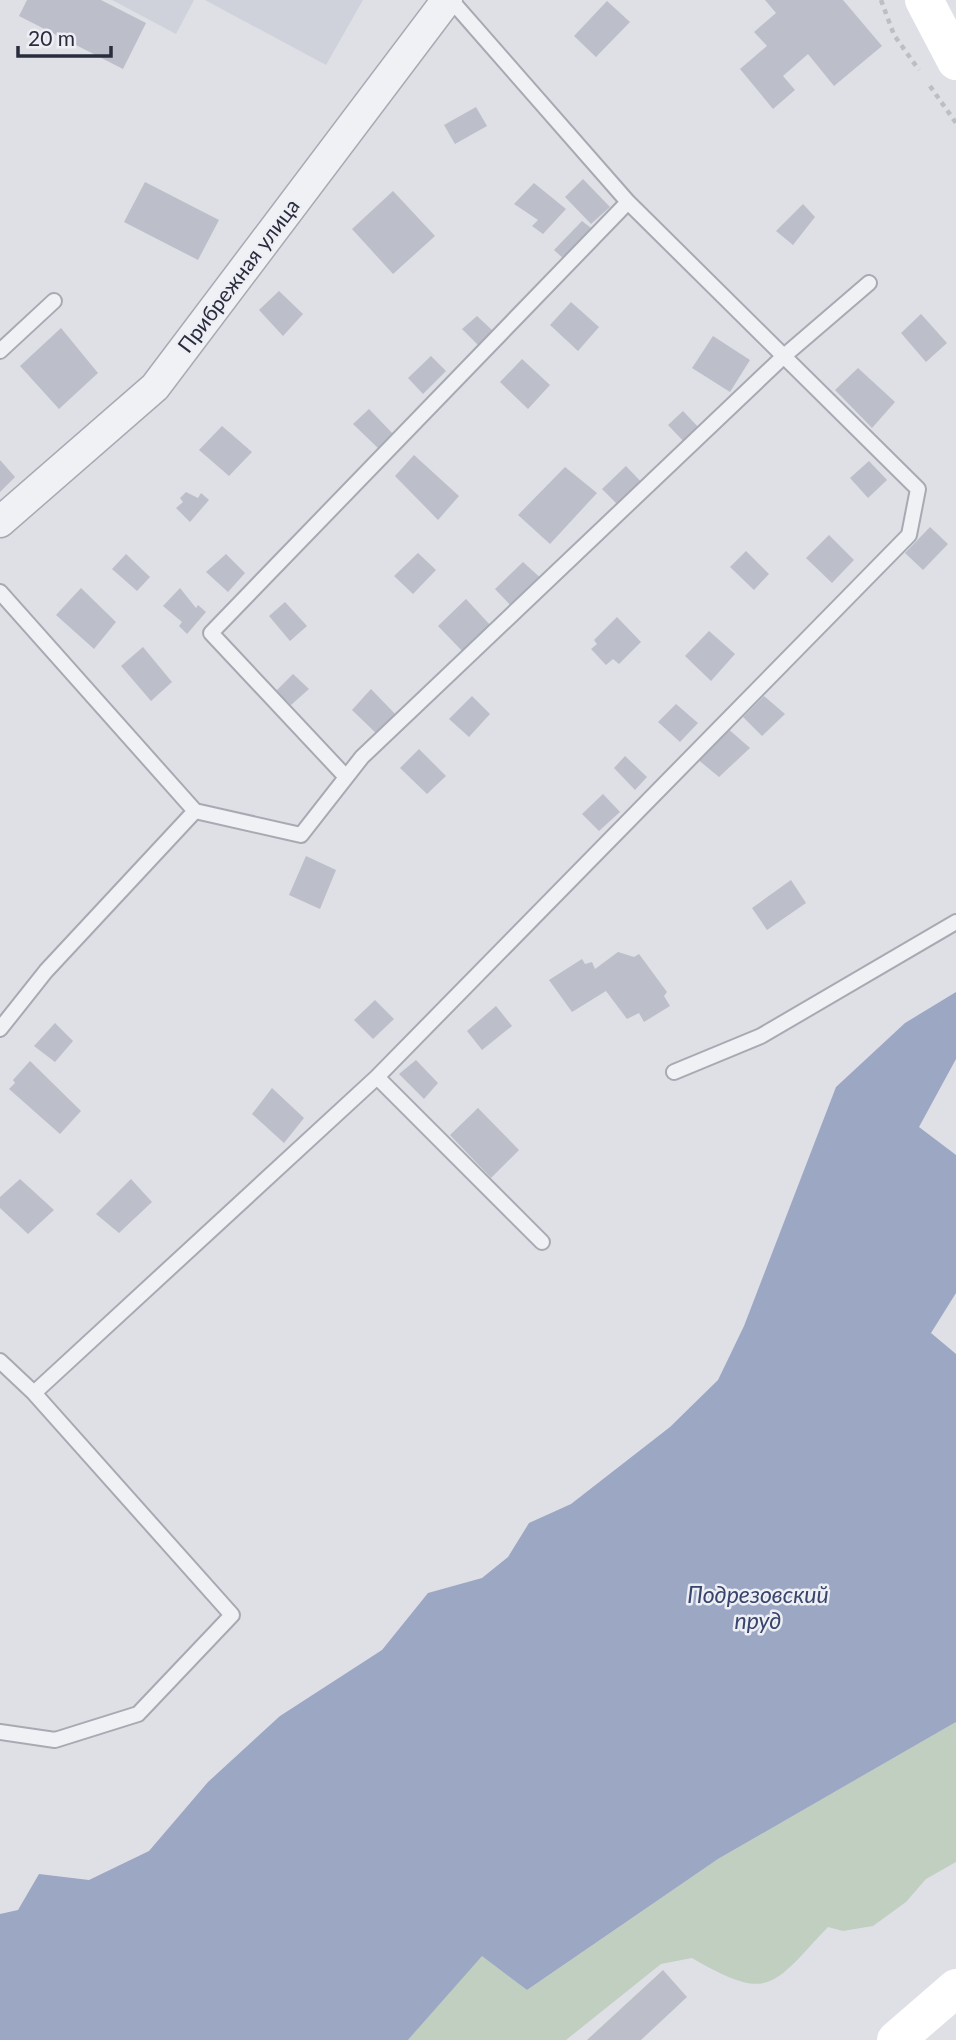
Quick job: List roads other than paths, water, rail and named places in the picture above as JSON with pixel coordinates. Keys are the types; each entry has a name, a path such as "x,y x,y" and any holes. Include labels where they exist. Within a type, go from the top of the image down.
{"main road":[{"path":"924,0 956,61"},
{"path":"896,2040 956,1988"}],"street":[{"name":"Прибрежная улица","path":"0,522 155,387 449,0"}],"lane":[{"path":"34,1393 377,1077 909,535 918,489 628,202 449,0"},
{"path":"346,777 211,632 628,202"},
{"path":"0,592 195,811 301,835 362,757 785,356 869,283"},
{"path":"0,351 54,302"},
{"path":"0,1029 46,971 195,811"},
{"path":"674,1072 761,1036 956,922"},
{"path":"377,1077 542,1242"},
{"path":"0,1361 34,1393 232,1615 138,1714 55,1740 0,1732"}],"water":[{"name":"Подрезовский пруд","path":"956,992 956,1059 919,1127 956,1155 956,1293 931,1333 956,1354 956,1722 718,1859 527,1990 482,1956 408,2040 0,2040 0,1914 18,1910 39,1874 89,1880 149,1851 208,1782 280,1716 382,1650 428,1593 482,1578 508,1557 529,1523 571,1504 670,1427 718,1380 744,1326 836,1087 905,1023"}]}
